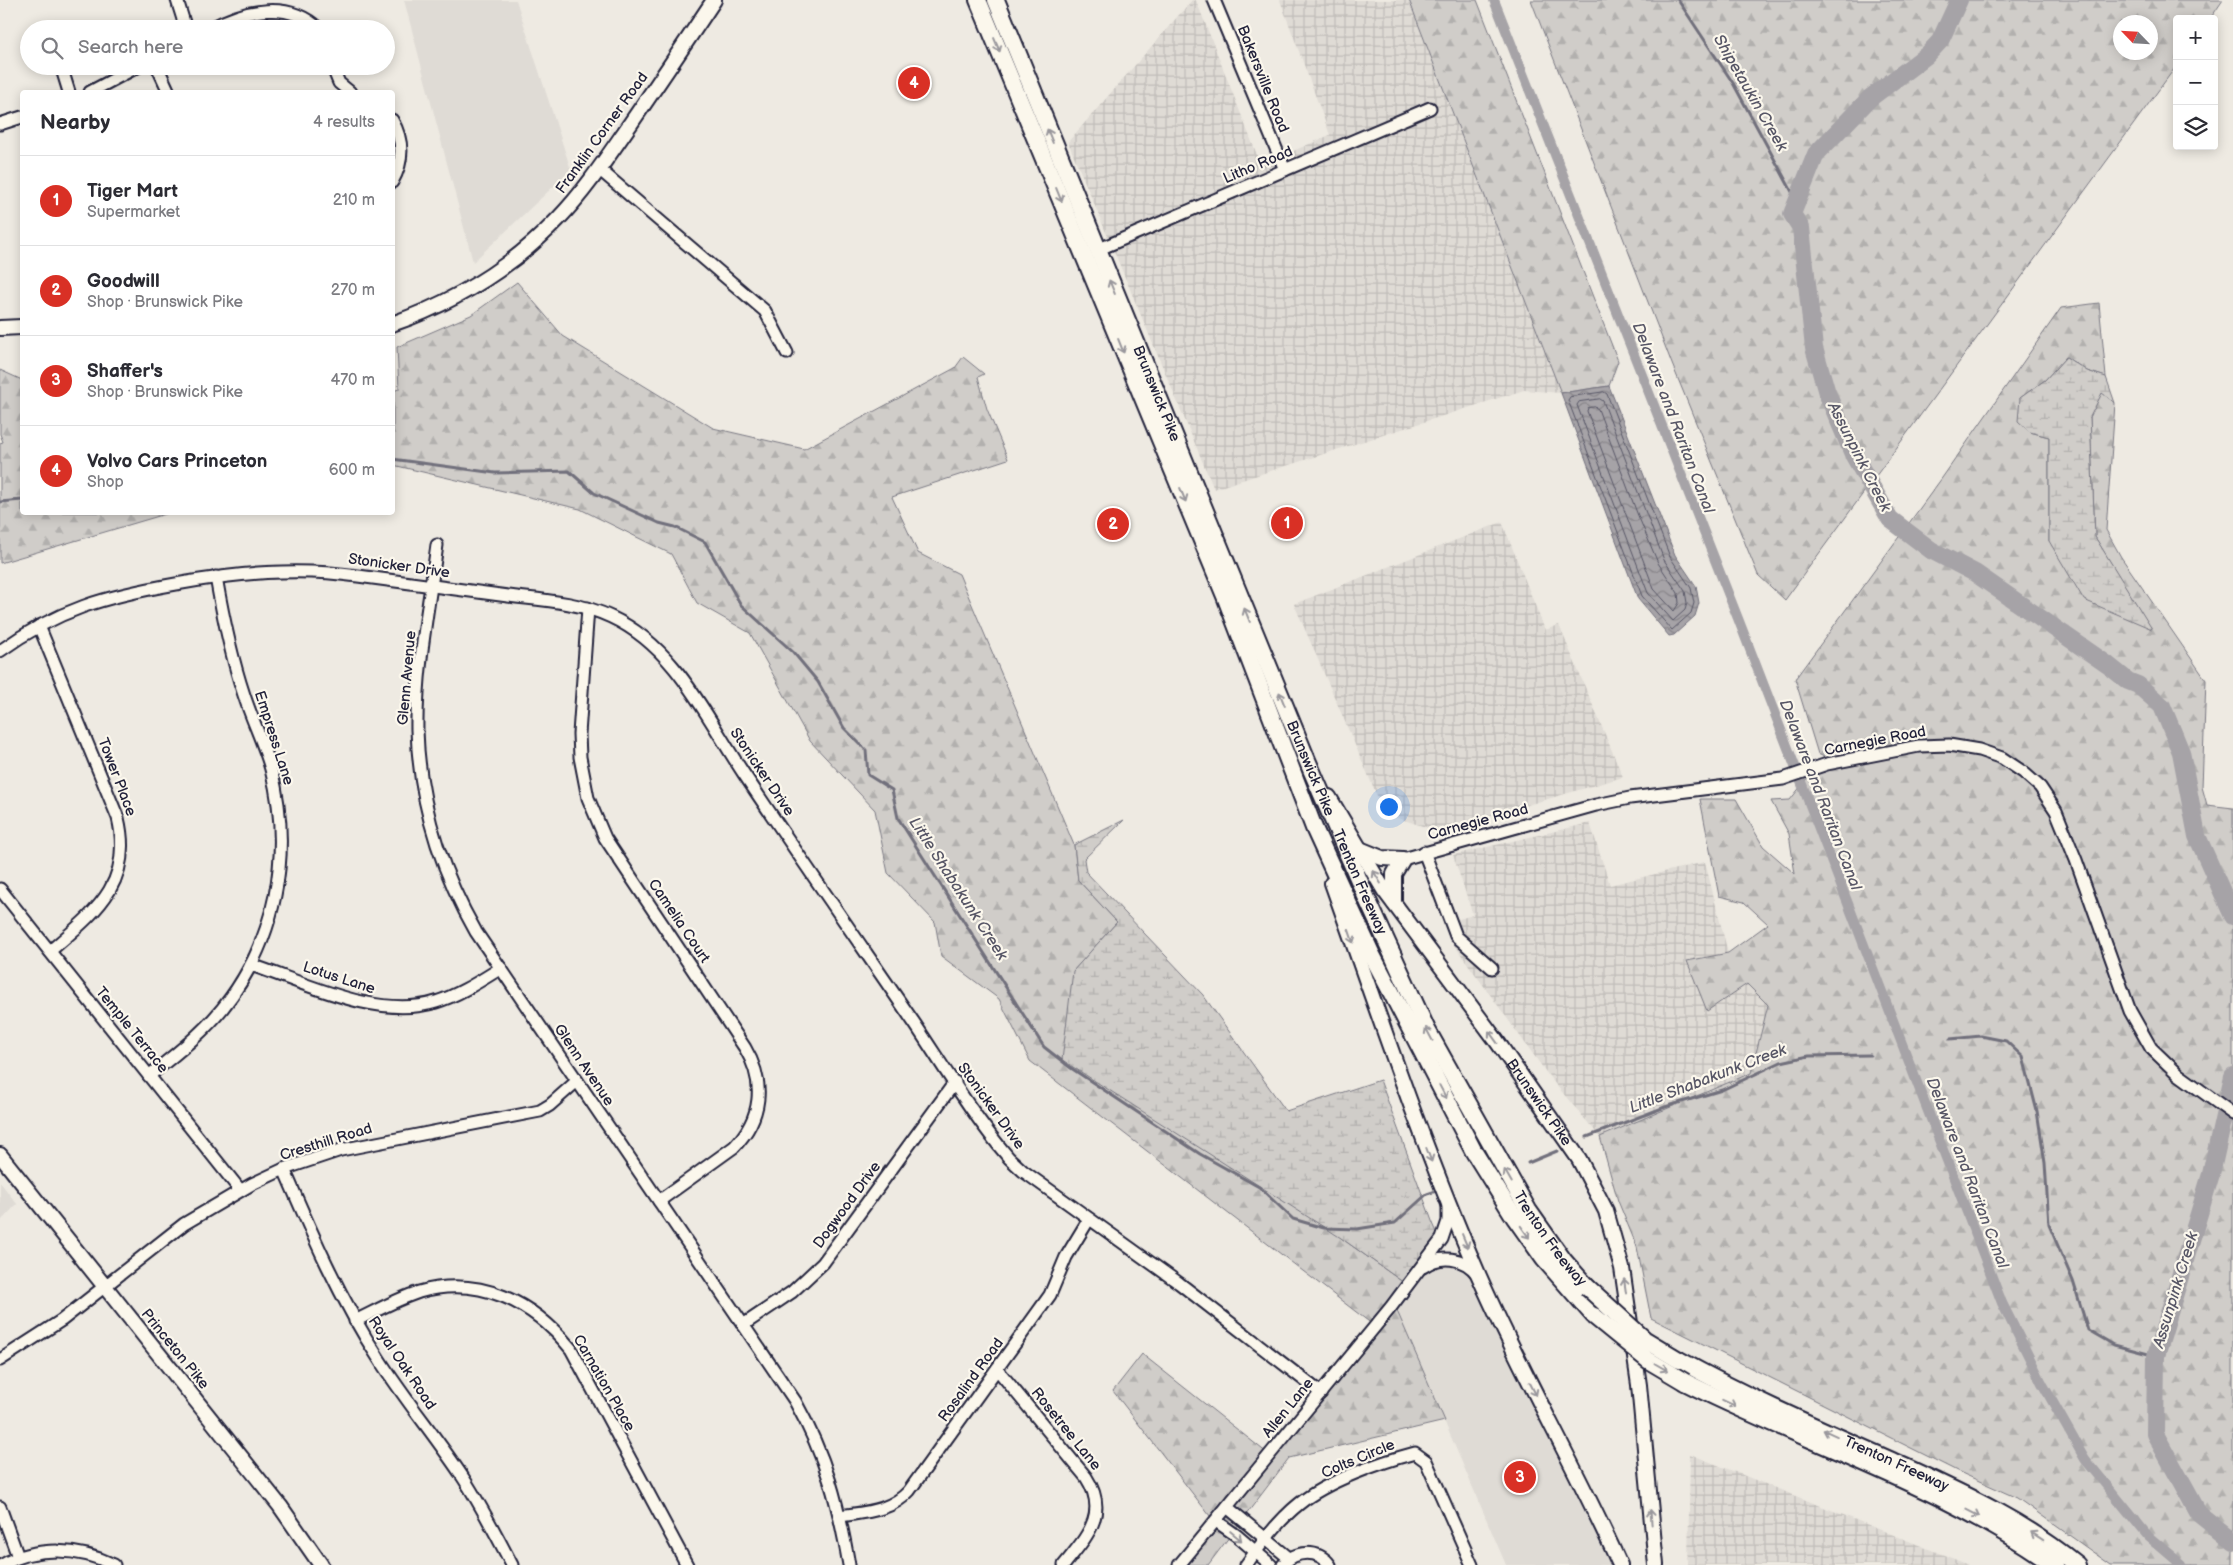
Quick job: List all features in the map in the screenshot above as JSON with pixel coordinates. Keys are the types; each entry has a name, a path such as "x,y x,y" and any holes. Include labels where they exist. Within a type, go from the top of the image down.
{"highway":[{"name":"Brunswick Pike","path":"978,0 1225,596 1314,828"},
{"name":"Brunswick Pike","path":"996,0 1307,760"},
{"name":"Trenton Freeway","path":"1307,760 1368,901 1427,1030 1528,1210 1564,1261 1587,1287 1644,1339 1679,1360 1741,1393 1984,1504 2046,1541 2077,1565"},
{"name":"Trenton Freeway","path":"1314,828 1372,955 1474,1152 1515,1218 1544,1259 1594,1316 1648,1360 1685,1382 1970,1512 2003,1530 2055,1565"}],"main road":[{"name":"Franklin Corner Road","path":"395,323 464,292 514,258 558,219 599,169 714,0"},
{"path":"0,328 20,327"},
{"name":"Brunswick Pike","path":"1307,760 1394,903 1496,1040 1579,1159 1606,1211 1622,1268 1639,1386 1656,1565"},
{"name":"Brunswick Pike","path":"1314,828 1393,1059 1438,1178 1480,1277 1620,1565"},
{"path":"1360,849 1382,858 1403,859 1394,874 1394,903"},
{"name":"Princeton Pike","path":"0,1155 280,1506 321,1565"}],"street":[{"path":"178,0 184,20"},
{"name":"Bakersville Road","path":"1214,0 1285,170"},
{"path":"226,20 254,5 264,2 287,3 304,8 313,20"},
{"path":"64,75 68,90"},
{"path":"94,90 122,75"},
{"path":"160,75 168,90"},
{"path":"336,75 339,83 348,90"},
{"name":"Litho Road","path":"1097,250 1430,108"},
{"path":"0,124 20,118"},
{"path":"395,126 399,135 402,152 395,177"},
{"path":"599,169 765,311 787,353"},
{"name":"Glenn Avenue","path":"437,545 418,701 419,763 423,790 436,842 448,877 472,924 501,968 795,1401 824,1459 841,1516 849,1565"},
{"name":"Stonicker Drive","path":"0,651 39,626 75,609 116,595 216,577 267,571 308,571 432,586 588,608 608,615 637,632 659,649 674,666 743,773 1009,1158 1023,1171 1179,1283 1320,1393"},
{"name":"Empress Lane","path":"149,1076 203,1030 221,1009 250,965 269,919 276,892 281,841 279,813 270,767 228,642 216,577"},
{"name":"Camelia Court","path":"588,608 579,734 581,764 588,798 605,838 746,1048 753,1060 760,1087 756,1115 743,1138 734,1147 658,1201"},
{"name":"Tower Place","path":"39,626 118,818 122,847 119,872 105,900 96,911 50,951"},
{"name":"Carnegie Road","path":"1403,859 1630,798 1782,778 1845,760 1934,744 1960,745 1979,750 2002,758 2023,772 2048,797 2064,827 2138,1027 2157,1055 2194,1086 2233,1114"},
{"path":"1424,852 1456,936 1492,968"},
{"name":"Temple Terrace","path":"0,889 240,1190"},
{"name":"Lotus Lane","path":"250,965 365,1004 401,1008 419,1006 453,996 501,968"},
{"name":"Cresthill Road","path":"0,1360 55,1325 184,1224 240,1190 284,1169 365,1144 540,1111 550,1105 577,1081"},
{"name":"Dogwood Drive","path":"743,1325 792,1292 823,1264 955,1082"},
{"name":"Royal Oak Road","path":"284,1169 323,1259 356,1321 396,1385 463,1478 485,1514 512,1565"},
{"name":"Allen Lane","path":"1179,1565 1419,1269 1445,1232 1447,1199"},
{"name":"Rosalind Road","path":"841,1516 883,1509 902,1498 1050,1295 1066,1257 1089,1219"},
{"name":"Allen Lane","path":"1419,1269 1428,1263 1447,1258 1466,1263 1480,1277"},
{"name":"Carnation Place","path":"356,1321 404,1297 420,1292 454,1288 492,1292 525,1306 541,1317 556,1330 571,1350 686,1565"},
{"name":"Rosetree Lane","path":"997,1369 1086,1477 1094,1493 1096,1514 1093,1524 1064,1565"},
{"name":"Colts Circle","path":"1246,1565 1266,1539 1299,1504 1384,1461 1415,1453 1426,1461 1472,1565"},
{"path":"0,1507 18,1557"},
{"path":"1227,1507 1266,1539 1286,1562 1309,1553 1318,1555 1330,1565"},
{"path":"1216,1521 1236,1535 1270,1565"},
{"path":"2,1565 18,1557 52,1550 85,1554 114,1565"}],"shaded area":[{"path":"404,0 516,0 571,170 473,262"},
{"path":"1192,0 1196,0 1261,165 1330,135 1280,0 1409,0 1561,393 1524,390 1214,489 1068,142"},
{"path":"1502,522 1545,630 1559,625 1623,777 1438,831 1385,814 1294,604"},
{"path":"1590,823 1610,885 1705,862 1728,953 1687,961 1747,984 1768,1005 1751,1073 1600,1137 1551,1079 1452,942 1445,923 1473,915 1453,855"},
{"path":"0,1182 17,1204 0,1222"},
{"path":"1430,1262 1466,1263 1620,1565 1506,1565 1394,1304"},
{"path":"1690,1454 1969,1565 1688,1565"}],"green space":[{"path":"1409,0 1477,0 1618,361 1609,386 1561,393"},
{"path":"1531,0 2223,0 2213,15 2173,15 2173,70 1785,600 1758,575 1672,364"},
{"path":"517,282 563,336 713,428 804,449 955,368 963,357 984,374 978,377 987,409 1008,459 892,497 918,553 959,574 1074,845 1078,880 1117,922 1073,971 1341,1238 1407,1285 1394,1304 1445,1421 1289,1458 1208,1565 1184,1565 1217,1525 1113,1391 1142,1354 1272,1457 1377,1328 1030,1061 999,999 941,956 935,922 888,873 875,810 810,741 750,633 697,603 671,554 580,509 395,465 395,390 399,389 397,347 471,315"},
{"path":"2099,303 2106,377 2087,371 2066,357 2045,380 2020,398 2030,432 2049,437 2049,541 2151,629 2095,537 2090,417 2102,392 2115,403 2106,530 2121,557 2206,680 2202,787 2207,805 2233,808 2233,1565 2111,1565 2017,1498 1957,1471 1651,1318 1637,1247 1618,1201 1600,1137 1751,1073 1768,1005 1747,984 1707,1011 1687,961 1728,953 1768,924 1744,902 1719,896 1700,799 1736,799 1763,846 1795,874 1789,834 1771,801 1790,800 1824,757 1818,754 1795,679 1942,478 2061,308"},
{"path":"2066,357 2087,371 2106,377 2115,403 2102,393 2090,417 2095,537 2152,629 2084,600 2049,541 2049,437 2030,432 2018,421 2020,398 2045,380"},
{"path":"0,370 20,379 20,515 162,515 0,563 0,443 3,442 0,434"},
{"path":"1124,820 1084,859 1086,872 1203,995 1286,1111 1380,1080 1443,1246 1407,1285 1341,1238 1062,1060 1073,971 1117,922 1078,880 1074,845"}],"water":[{"path":"1609,386 1675,555 1696,586 1699,603 1695,616 1674,635 1669,636 1638,599 1561,393"}],"waterway":[{"name":"Delaware and Raritan Canal","path":"1494,0 1739,621 2002,1303 2042,1383 2085,1459 2148,1536 2182,1565"},
{"name":"Shipetaukin Creek","path":"1678,0 1733,83 1797,201"},
{"name":"Assunpink Creek","path":"1959,0 1940,41 1927,55 1870,98 1816,154 1792,214 1801,228 1814,348 1827,393 1853,454 1890,519 1931,550 1975,573 2108,665 2128,681 2138,685 2162,706 2181,752 2197,836 2233,916"},
{"name":"Little Shabakunk Creek","path":"395,459 495,473 569,471 594,493 659,523 675,527 705,542 741,605 793,652 818,682 844,728 866,750 868,775 892,790 898,818 1044,1047 1071,1068 1200,1154 1259,1187 1293,1219 1324,1228 1357,1229 1395,1223 1427,1194 1439,1190"},
{"name":"Little Shabakunk Creek","path":"0,502 20,500"},
{"name":"Little Shabakunk Creek","path":"1950,1039 1981,1036 2006,1041 2023,1057 2037,1111 2045,1163 2049,1225 2073,1281 2088,1330 2114,1345 2156,1356"},
{"name":"Little Shabakunk Creek","path":"1587,1137 1665,1107 1722,1090 1781,1062 1809,1056 1870,1055"},
{"name":"Assunpink Creek","path":"2233,1076 2211,1174 2156,1356 2155,1434 2199,1514 2233,1541"},
{"name":"Little Shabakunk Creek","path":"1528,1163 1557,1151"}],"place":[{"name":"Volvo Cars Princeton","path":"914,83"},
{"name":"Tiger Mart","path":"1287,523"},
{"name":"Goodwill","path":"1113,524"},
{"name":"Shaffer's","path":"1520,1477"}]}
